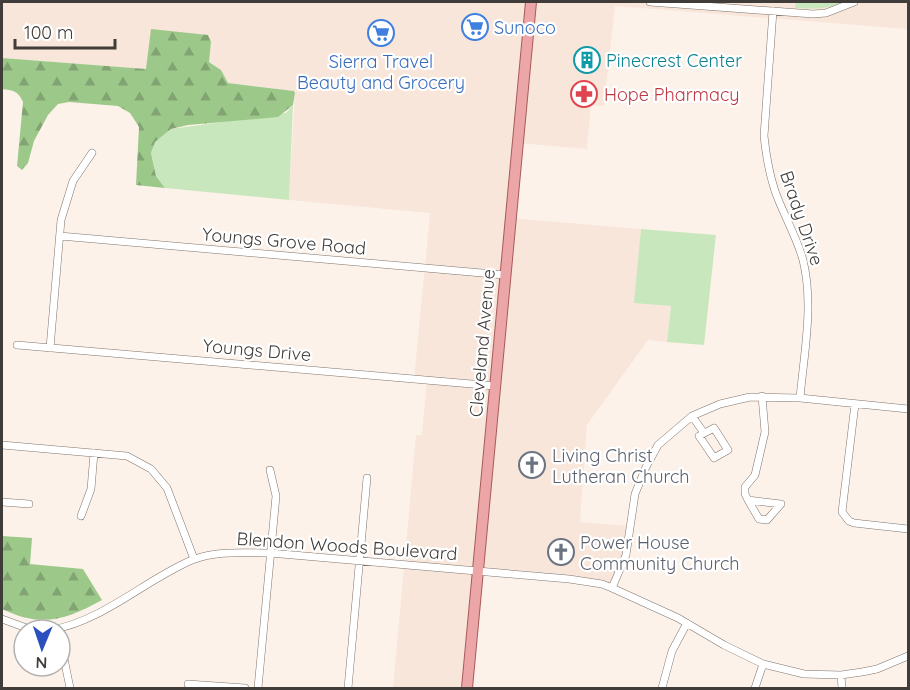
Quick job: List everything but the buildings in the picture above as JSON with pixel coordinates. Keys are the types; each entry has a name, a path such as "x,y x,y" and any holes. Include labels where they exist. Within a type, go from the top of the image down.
{"main road":[{"name":"Cleveland Avenue","path":"467,688 531,2"}],"street":[{"path":"650,2 826,13 854,2"},
{"name":"Brady Drive","path":"773,11 764,136 766,157 775,192 798,245 806,276 807,327 800,398"},
{"path":"50,348 61,219 73,181 92,153"},
{"name":"Youngs Grove Road","path":"60,236 505,275"},
{"name":"Youngs Drive","path":"16,345 495,386"},
{"path":"748,500 745,491 754,475 765,432 762,396"},
{"path":"612,588 626,555 635,494 646,467 658,446 692,416 729,401 762,396 909,409"},
{"path":"855,404 842,507 844,518 854,523 909,529"},
{"path":"692,416 704,433"},
{"path":"714,428 728,450 714,458 699,436 704,433 714,428"},
{"path":"2,445 127,456 151,469 166,488 194,560"},
{"path":"81,516 91,489 94,453"},
{"path":"258,688 276,496 270,470"},
{"path":"348,688 367,478"},
{"path":"2,502 29,504"},
{"name":"Blendon Woods Boulevard","path":"72,624 94,615 194,560 227,552 270,553 569,579 602,584 687,623 763,664 804,674 841,675 877,669 909,656"},
{"path":"662,688 672,651 687,623"},
{"path":"755,688 763,664"},
{"path":"841,675 842,688"},
{"path":"188,684 245,688"}],"shaded area":[{"path":"2,2 796,2 796,8 845,2 908,2 908,29 615,6 604,106 591,105 587,149 517,143 511,218 641,229 635,302 671,306 667,342 648,340 587,425 580,522 631,526 628,550 612,588 589,582 477,572 467,688 393,688 416,435 422,435 427,381 414,380 430,213 289,200 295,93 294,91 228,83 221,70 209,61 211,42 146,69 2,58"}],"green space":[{"path":"796,2 845,2 826,7 795,8"},
{"path":"151,29 208,35 211,42 209,62 221,70 228,83 294,91 293,105 278,117 188,125 171,129 155,142 151,153 156,176 165,188 136,185 139,127 130,113 118,106 69,102 58,104 48,115 34,141 28,163 22,170 17,166 23,102 15,92 2,89 2,58 146,69"},
{"path":"293,105 289,200 165,188 156,176 151,153 155,142 171,129 286,113"},
{"path":"641,229 716,235 704,345 667,342 671,306 634,303"},
{"path":"2,536 32,538 30,564 83,569 102,600 77,613 59,618 29,618 2,609"}],"place":[{"name":"Sunoco","path":"475,27"},
{"name":"Sierra Travel Beauty and Grocery","path":"381,33"},
{"name":"Pinecrest Center","path":"587,60"},
{"name":"Hope Pharmacy","path":"584,94"},
{"name":"Living Christ Lutheran Church","path":"532,465"},
{"name":"Power House Community Church","path":"561,552"}]}
